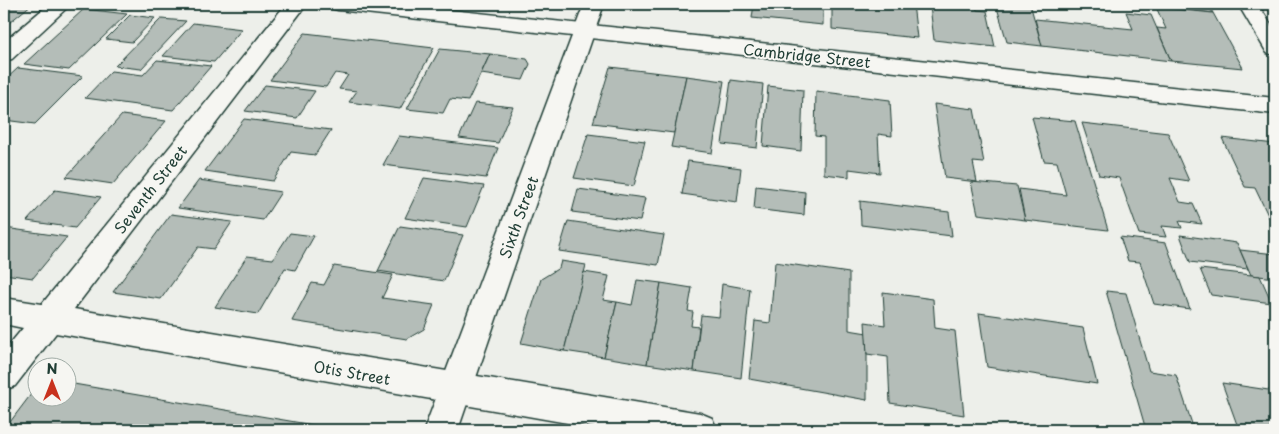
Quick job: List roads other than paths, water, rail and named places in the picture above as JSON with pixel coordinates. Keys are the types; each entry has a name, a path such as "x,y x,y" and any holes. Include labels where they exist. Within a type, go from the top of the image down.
{"street":[{"path":"4,54 61,4"},
{"name":"Seventh Street","path":"4,375 297,4"},
{"name":"Cambridge Street","path":"338,4 1275,106"},
{"name":"Sixth Street","path":"441,430 594,4"},
{"path":"1248,4 1275,48"},
{"name":"Otis Street","path":"4,311 455,390 700,430"}]}
